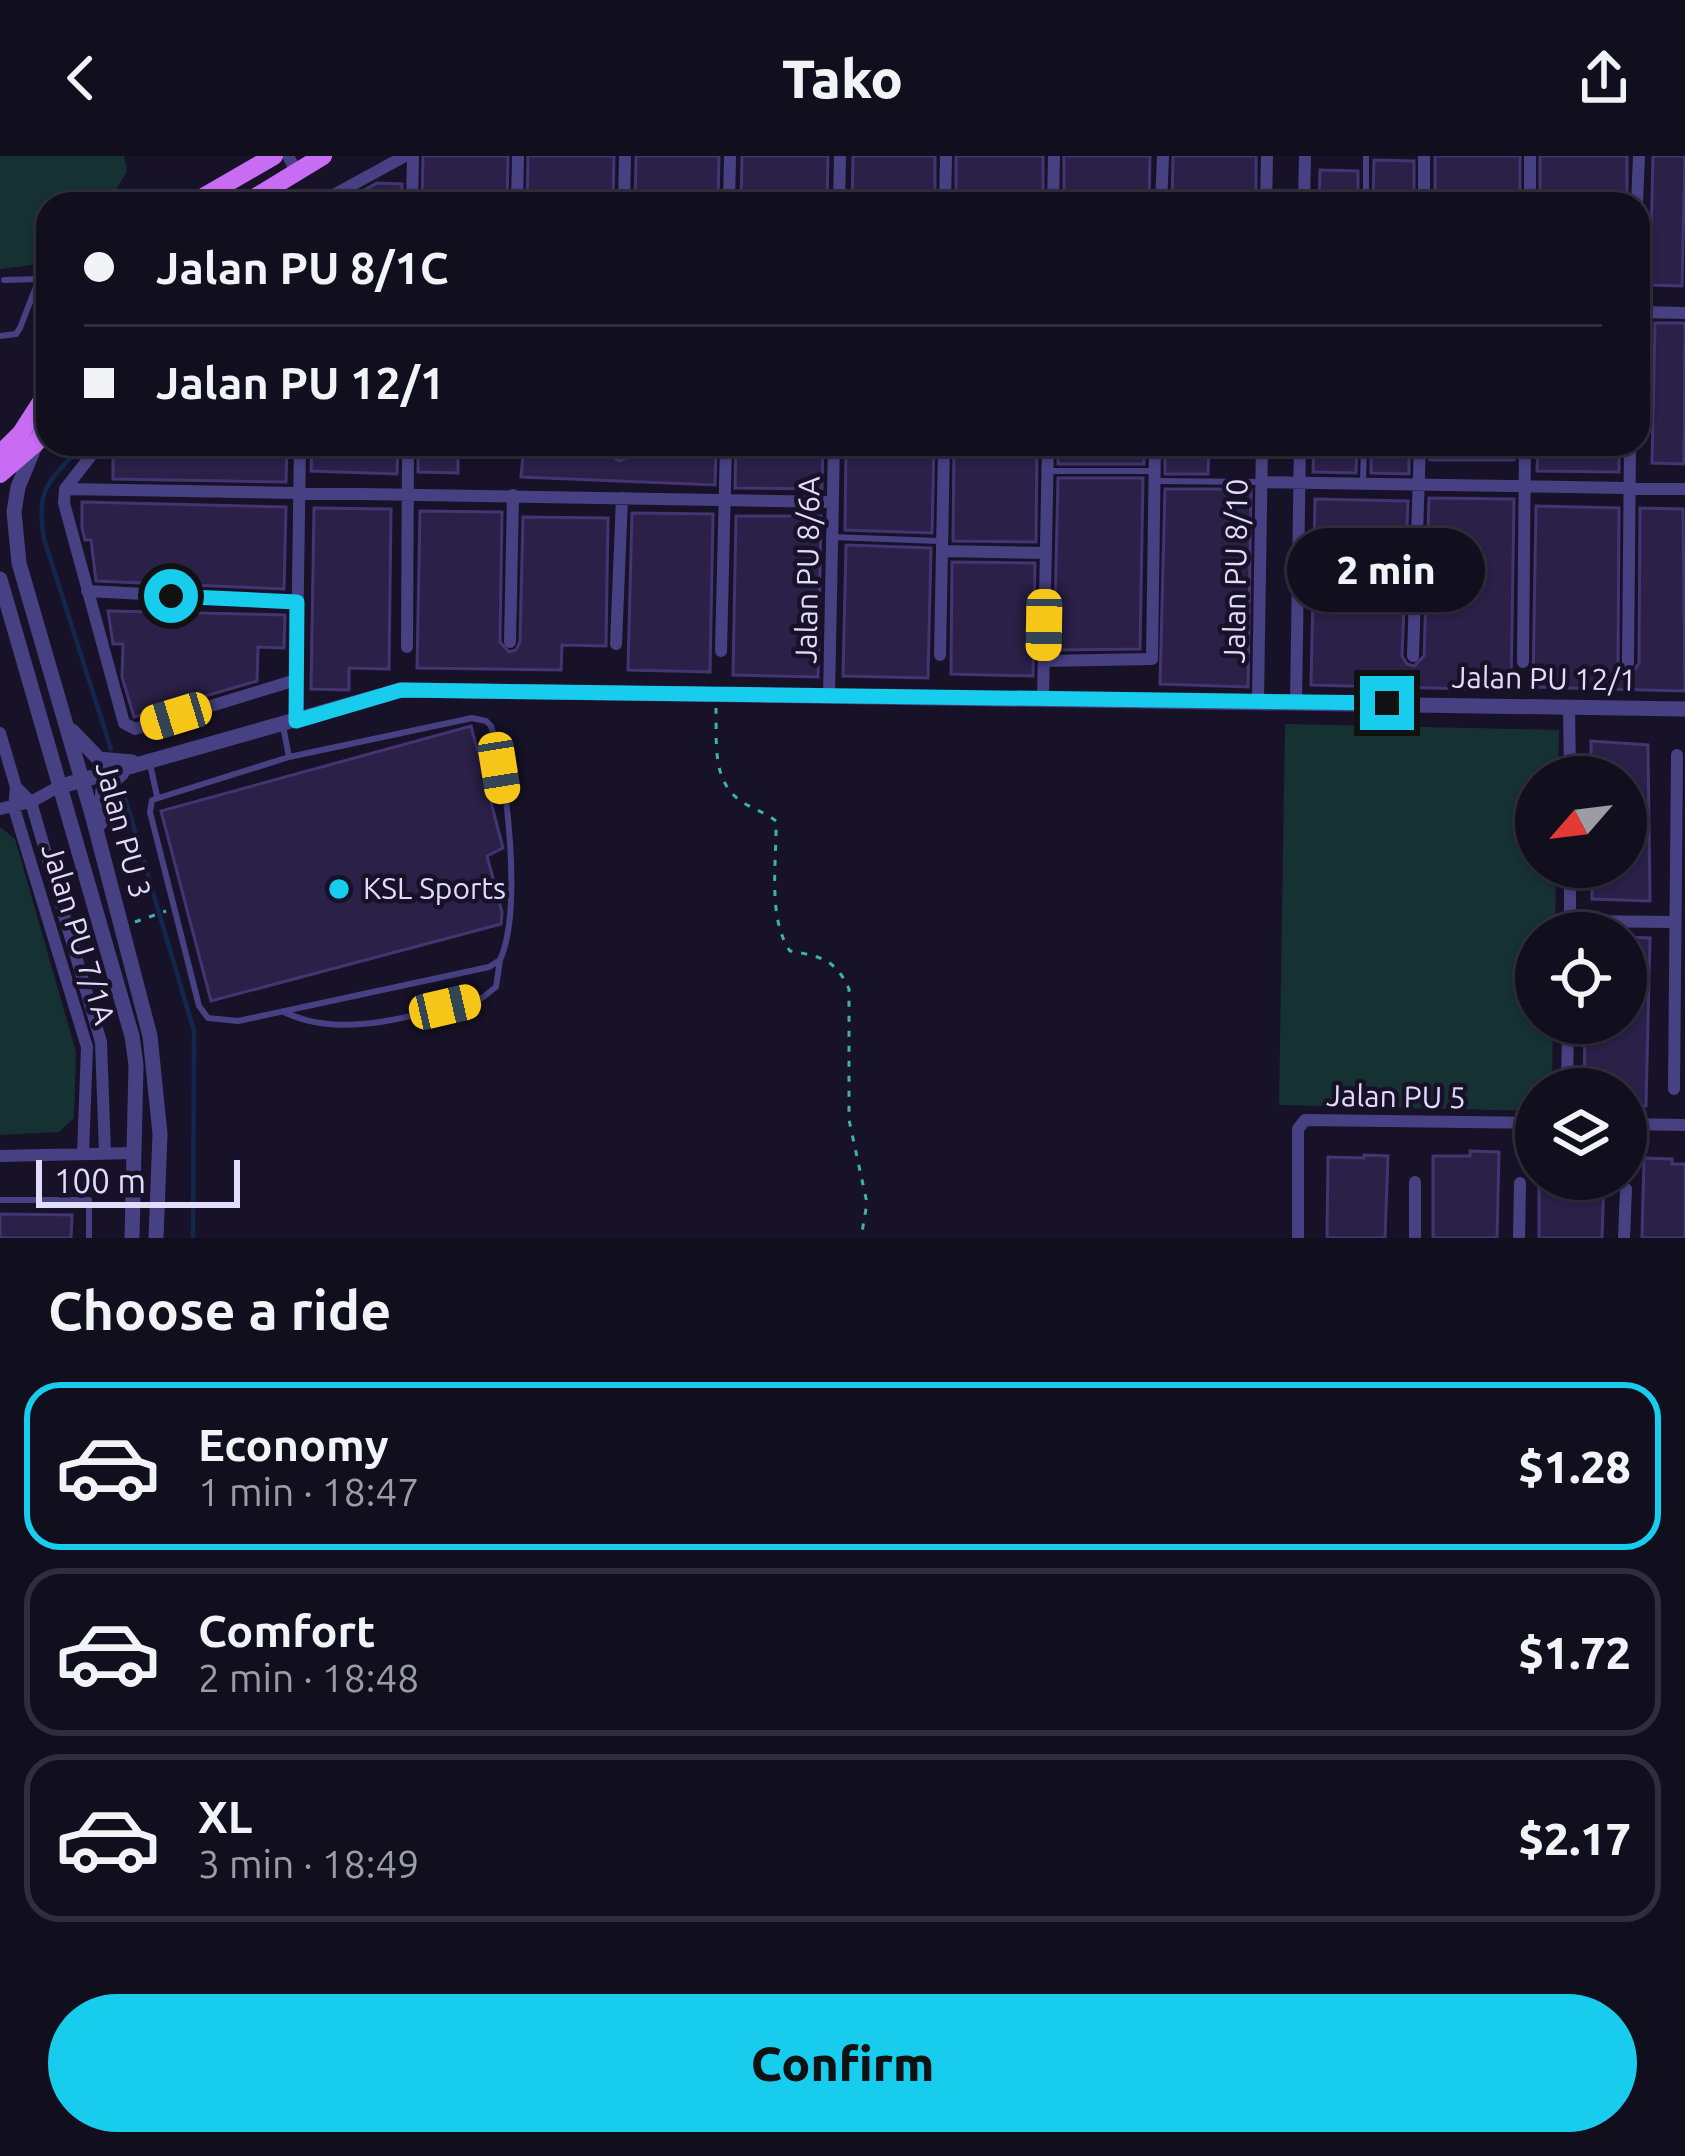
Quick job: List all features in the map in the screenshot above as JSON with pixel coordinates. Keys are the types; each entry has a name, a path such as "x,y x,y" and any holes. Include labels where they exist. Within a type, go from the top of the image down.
{"main road":[{"path":"203,192 243,156"},
{"path":"211,192 274,156"},
{"path":"259,192 293,164 323,156"},
{"path":"0,454 36,412"},
{"path":"0,474 36,443"}],"street":[{"path":"340,192 409,156 411,192"},
{"path":"517,192 518,156"},
{"path":"624,192 625,156"},
{"path":"729,192 730,156"},
{"path":"839,192 840,156"},
{"path":"945,192 946,156"},
{"path":"1053,192 1054,156"},
{"path":"1161,192 1162,156"},
{"path":"1266,192 1267,156"},
{"path":"1304,192 1305,156"},
{"path":"1424,156 1424,192"},
{"path":"1530,156 1530,192"},
{"path":"1638,192 1639,156"},
{"path":"1650,312 1685,313"},
{"name":"Jalan PU 3","path":"36,443 18,487 15,534 19,563 99,841 154,1065 161,1184 156,1238"},
{"path":"91,456 65,489 64,503 124,723 129,727 296,680"},
{"path":"289,723 296,680 300,456"},
{"path":"407,647 408,456"},
{"path":"721,650 726,456"},
{"name":"Jalan PU 8/6A","path":"829,696 834,456"},
{"path":"940,655 944,456"},
{"path":"1043,698 1048,456"},
{"path":"1044,661 1152,659 1155,456"},
{"name":"Jalan PU 8/10","path":"1258,700 1262,456"},
{"path":"1296,701 1300,456"},
{"path":"1413,656 1420,456"},
{"path":"1523,662 1526,456"},
{"path":"1628,662 1630,456"},
{"path":"1262,482 1685,489"},
{"path":"65,489 833,502"},
{"path":"510,642 513,495"},
{"path":"616,644 622,498"},
{"path":"942,546 1046,553"},
{"name":"Jalan PU 3","path":"0,579 132,1036 136,1065 132,1238"},
{"path":"87,591 297,602"},
{"name":"Jalan PU 12/1","path":"58,787 401,690 1685,709"},
{"path":"1569,707 1570,756"},
{"path":"66,724 99,759 145,762"},
{"name":"Jalan PU 7/1A","path":"0,733 16,787 7,808 87,1047 83,1154"},
{"path":"1673,1089 1680,983 1678,755"},
{"path":"99,841 103,790 110,780 145,762"},
{"path":"16,787 31,802 101,1042 105,1153"},
{"path":"7,808 58,787"},
{"path":"1647,923 1676,922"},
{"path":"0,1156 144,1150 151,1135 154,1065"},
{"name":"Jalan PU 5","path":"1298,1238 1298,1129 1305,1120 1515,1123"},
{"path":"1647,1124 1685,1125"},
{"path":"134,1153 153,1171 156,1213"},
{"path":"1415,1182 1415,1238"},
{"path":"1519,1238 1520,1200"},
{"path":"1624,1238 1626,1200"}],"lane":[{"path":"1366,156 1366,192"},
{"path":"4,280 36,279"},
{"path":"0,336 16,334 36,287"},
{"path":"1363,483 1364,456"},
{"path":"1047,470 1262,482"},
{"path":"832,537 942,546"},
{"path":"284,1011 317,1022 371,1024 493,993 500,960 509,910 510,837 494,733 486,721 472,718 289,757 157,796 150,812 202,1012 219,1021 238,1021 284,1011 489,967 500,960"},
{"path":"289,723 289,757"},
{"path":"145,762 157,796"},
{"path":"0,1200 89,1200 89,1238"}],"path":[{"path":"715,694 718,766 725,788 776,820 782,939 790,951 830,960 849,989 849,1120 867,1203 861,1238"},
{"path":"149,917 162,913"}],"green space":[{"path":"0,156 124,156 127,171 115,192 36,192 36,264 0,269"},
{"path":"1285,724 1559,730 1558,756 1515,756 1515,888 1556,888 1555,912 1515,912 1515,1044 1553,1044 1552,1068 1515,1068 1515,1111 1279,1105"},
{"path":"0,827 15,839 76,1052 74,1118 59,1132 0,1135"}],"building":[{"path":"423,156 508,156 507,192 422,192"},
{"path":"528,156 614,156 613,192 527,192"},
{"path":"636,156 719,156 718,192 635,192"},
{"path":"742,156 828,156 827,192 741,192"},
{"path":"853,156 935,156 935,192 852,192"},
{"path":"956,156 1043,156 1043,192 956,192"},
{"path":"1064,156 1150,156 1149,192 1064,192"},
{"path":"1173,156 1256,156 1256,192 1172,192"},
{"path":"1435,156 1520,156 1520,192 1435,192"},
{"path":"1540,156 1627,156 1627,192 1540,192"},
{"path":"1653,156 1685,156 1682,286 1650,285"},
{"path":"1374,160 1414,161 1414,192 1373,192"},
{"path":"1320,170 1358,171 1358,192 1319,192"},
{"path":"377,183 402,184 402,192 361,192"},
{"path":"1655,323 1685,323 1684,464 1652,463"},
{"path":"113,456 287,456 286,482 113,479"},
{"path":"312,456 398,456 397,474 311,471"},
{"path":"418,456 458,456 458,473 418,472"},
{"path":"523,456 612,456 619,461 628,456 716,456 715,485 521,477"},
{"path":"736,456 823,456 822,489 735,488"},
{"path":"846,456 934,456 932,533 845,530"},
{"path":"954,456 1037,456 1036,542 953,541"},
{"path":"1058,456 1144,456 1144,464 1058,464"},
{"path":"1165,456 1209,456 1208,474 1165,474"},
{"path":"1314,456 1357,456 1356,473 1313,472"},
{"path":"1371,456 1409,456 1409,474 1371,473"},
{"path":"1430,456 1514,456 1514,460 1430,460"},
{"path":"1538,456 1619,456 1619,472 1537,471"},
{"path":"1058,478 1143,478 1140,649 1054,650"},
{"path":"1165,489 1251,489 1248,687 1160,684"},
{"path":"1429,498 1514,499 1511,690 1311,685 1315,499 1408,501 1402,656 1414,666 1424,656"},
{"path":"82,502 286,507 284,589 96,581 91,540 85,540 82,528"},
{"path":"1536,506 1619,508 1618,663 1627,673 1639,663 1640,508 1683,509 1685,691 1533,687"},
{"path":"314,508 391,509 389,669 349,668 349,690 311,689"},
{"path":"420,511 502,512 500,642 509,652 520,642 523,517 608,518 606,646 562,645 561,670 417,668"},
{"path":"632,513 713,514 710,672 628,670"},
{"path":"736,516 821,516 818,677 733,675"},
{"path":"846,545 931,548 928,678 843,676"},
{"path":"952,562 1035,563 1033,676 951,674"},
{"path":"108,611 285,615 284,648 258,647 257,681 134,717 122,677 123,644 113,644"},
{"name":"KSL Sports","path":"471,726 503,848 487,856 501,924 211,1001 161,811"},
{"path":"1591,741 1648,745 1650,901 1592,899 1592,888 1647,888 1647,756 1591,756"},
{"path":"1650,938 1647,1068 1584,1068 1585,1044 1647,1044"},
{"path":"1470,1151 1499,1152 1497,1238 1433,1238 1433,1156 1470,1156"},
{"path":"1388,1156 1385,1238 1327,1238 1328,1157"},
{"path":"1647,1158 1685,1164 1685,1238 1642,1238"},
{"path":"1539,1200 1603,1200 1602,1238 1539,1238"},
{"path":"0,1214 72,1215 71,1238 0,1238"}],"waterway":[{"path":"73,456 44,496 44,539 111,749"},
{"path":"123,791 194,1031 193,1238"}],"place":[{"name":"KSL Sports","path":"339,889"}],"route":[{"path":"171,596 297,602 296,721 401,690 1387,703"}]}
